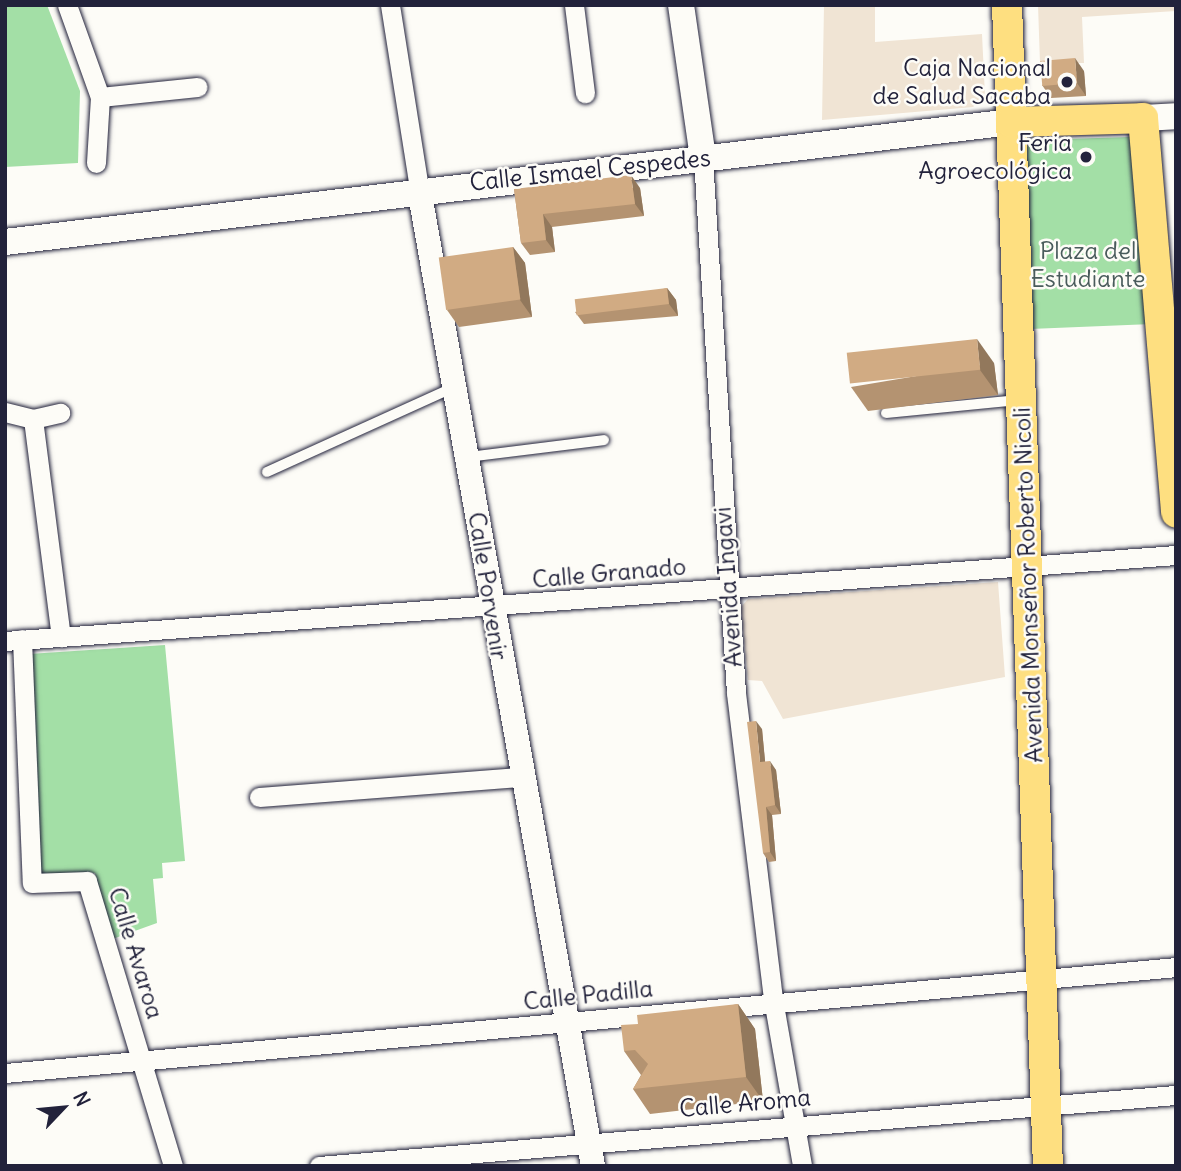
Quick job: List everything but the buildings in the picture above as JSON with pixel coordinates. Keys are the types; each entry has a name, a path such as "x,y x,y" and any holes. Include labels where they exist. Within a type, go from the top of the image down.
{"main road":[{"name":"Avenida Ingavi","path":"681,5 703,158"},
{"name":"Avenida Monseñor Roberto Nicoli","path":"1007,5 1048,1166"},
{"name":"Calle Ismael Cespedes","path":"5,242 419,189 1012,122 1176,116"},
{"path":"1143,118 1176,513"}],"street":[{"path":"67,5 100,97 96,163"},
{"name":"Calle Porvenir","path":"390,5 519,777 591,1154"},
{"path":"574,5 585,93"},
{"path":"100,97 197,88"},
{"name":"Avenida Ingavi","path":"703,158 727,587 773,999 793,1123 803,1166"},
{"path":"5,412 33,419 60,412"},
{"path":"33,419 61,637"},
{"name":"Calle Granado","path":"13,640 491,609 727,587 1176,555"},
{"name":"Calle Avaroa","path":"13,640 32,883 87,881 143,1059 173,1166"},
{"path":"259,797 519,777"},
{"name":"Calle Padilla","path":"5,1073 568,1023 773,999 1176,967"},
{"name":"Calle Aroma","path":"319,1166 591,1154 793,1123 1045,1109 1176,1095"}],"lane":[{"path":"267,472 455,387"},
{"path":"886,413 1022,400"},
{"path":"467,457 604,440"}],"shaded area":[{"path":"824,5 875,5 875,42 982,34 985,96 973,107 822,120"},
{"path":"1038,5 1176,5 1176,11 1082,17 1084,63 1040,63"},
{"path":"998,582 1005,677 783,719 762,681 748,680 741,607 748,599"}],"green space":[{"path":"5,5 47,5 80,91 78,163 5,167"},
{"name":"Plaza del Estudiante","path":"1130,137 1136,142 1152,324 1030,329 1026,149 1032,140"},
{"path":"165,645 185,861 162,863 163,878 153,879 157,923 107,941 95,873 38,874 29,654"}],"place":[{"name":"Caja Nacional de Salud Sacaba","path":"1067,82"},
{"name":"Feria Agroecológica","path":"1086,157"}]}
